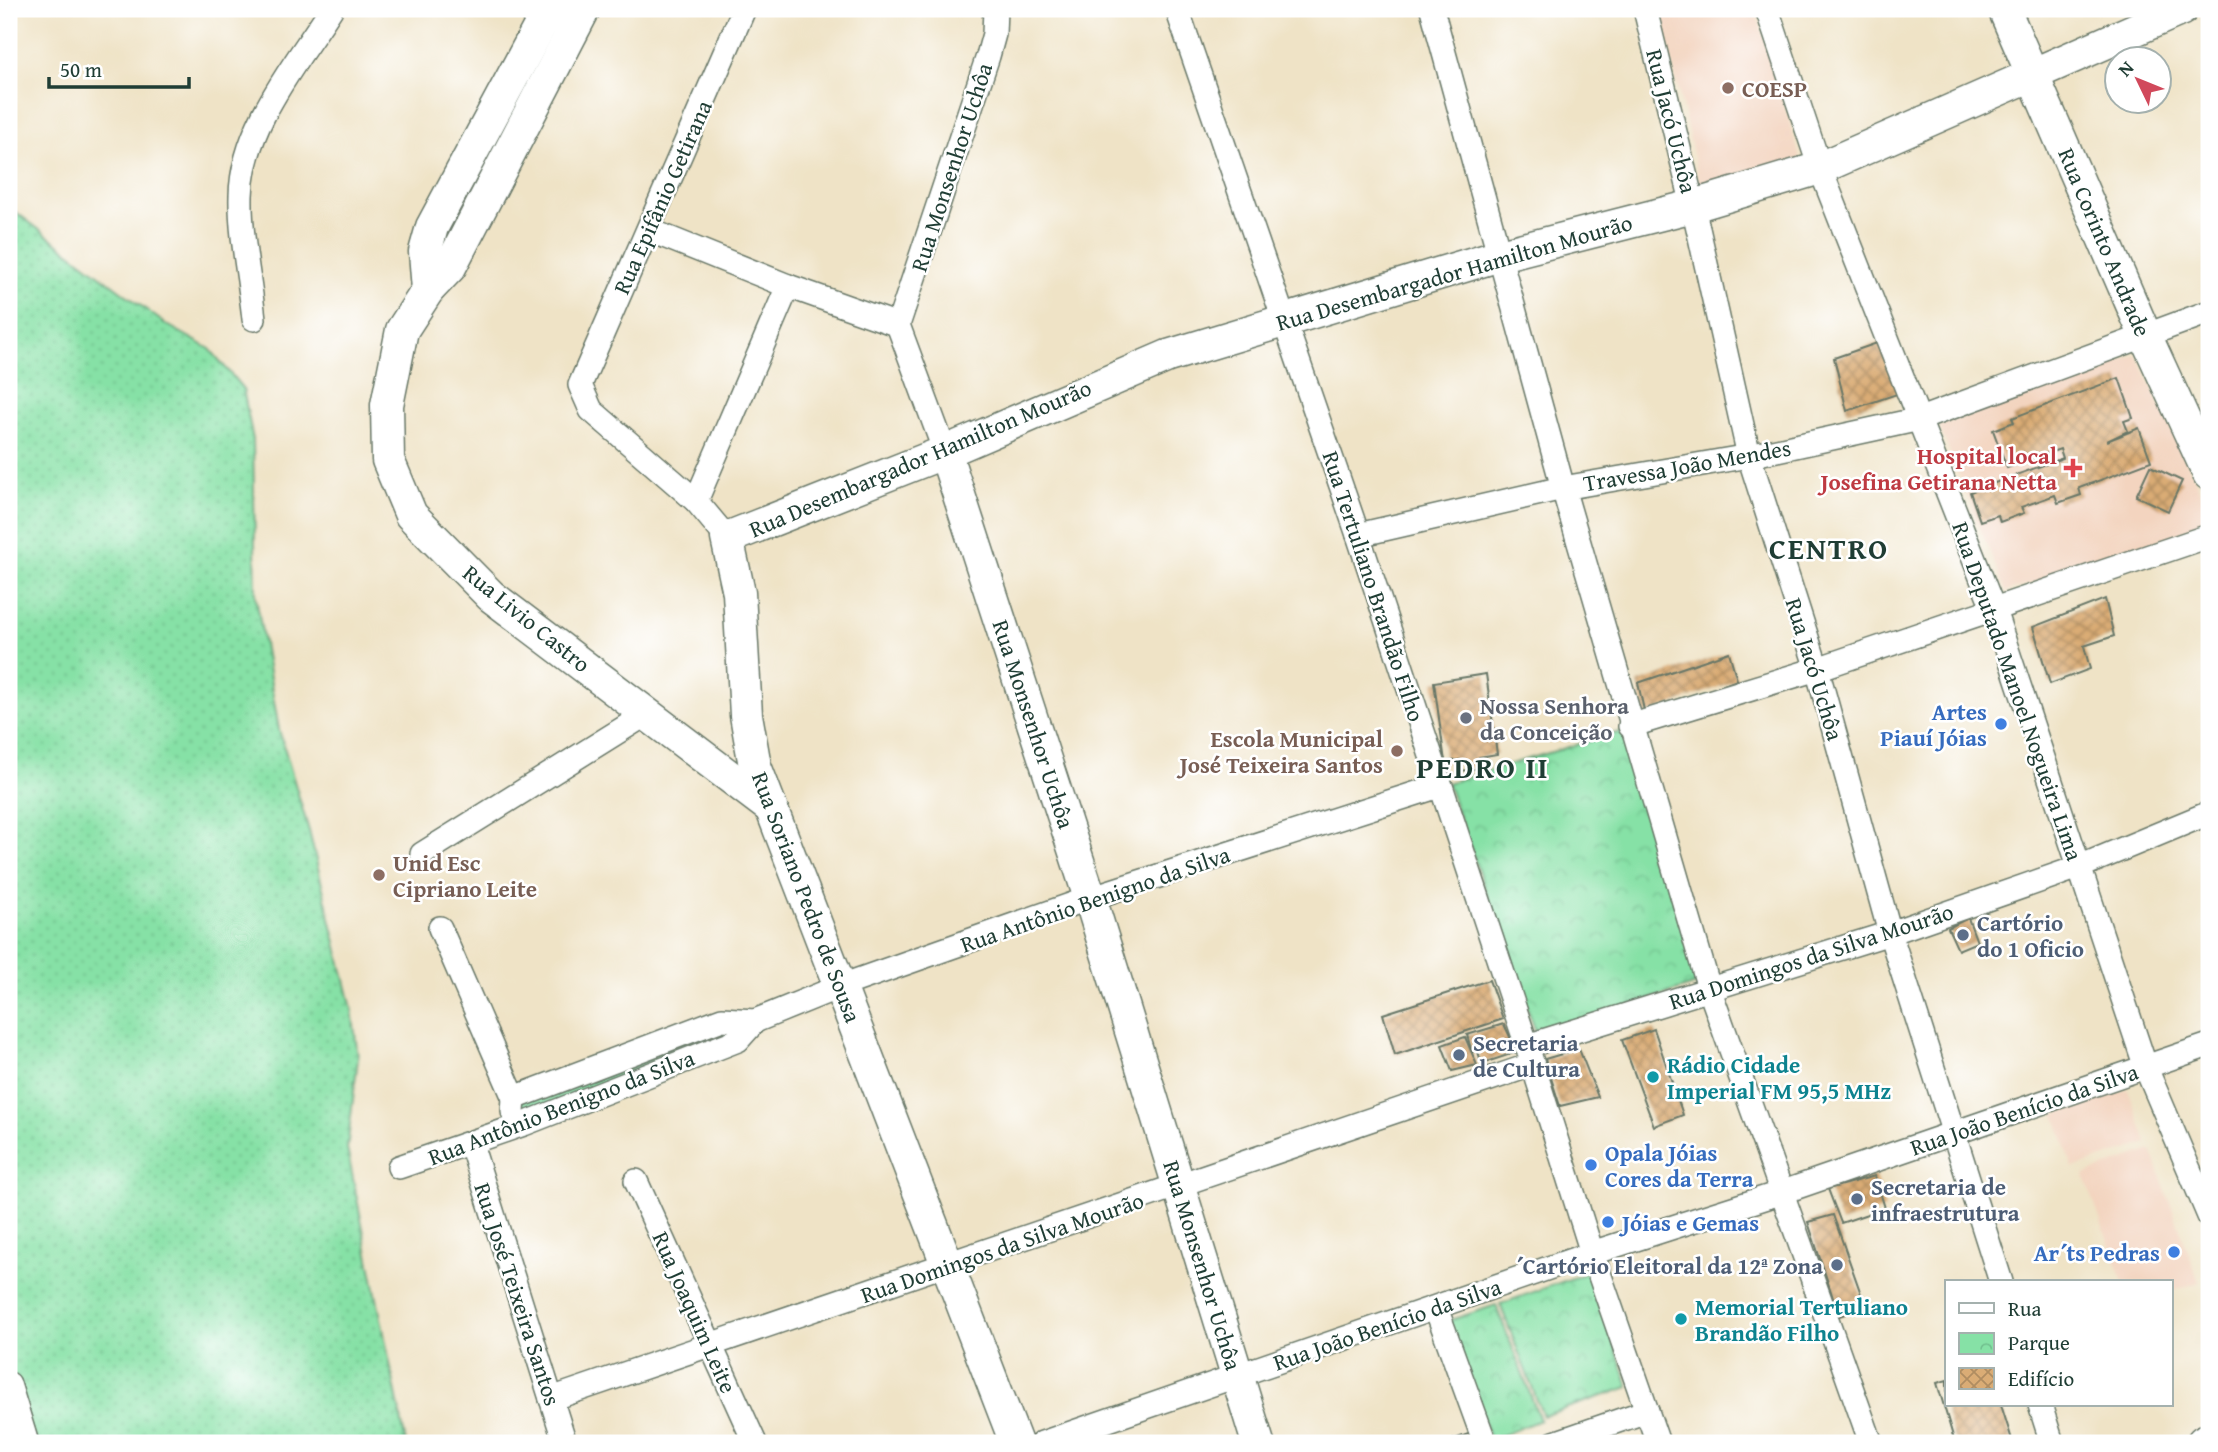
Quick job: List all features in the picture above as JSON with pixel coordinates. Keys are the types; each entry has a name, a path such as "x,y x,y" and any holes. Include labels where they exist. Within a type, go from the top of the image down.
{"main road":[{"path":"2204,1443 2209,1441"}],"street":[{"path":"254,319 241,196 245,160 265,113 331,9"},
{"path":"428,290 425,252 432,227 549,9"},
{"name":"Rua Livio Castro","path":"584,9 450,267 428,290 402,330 387,405 388,460 411,515 491,596 772,809"},
{"name":"Rua Epifânio Getirana","path":"580,385 744,9"},
{"name":"Rua Monsenhor Uchôa","path":"995,9 994,34 988,56 898,325 945,452 1090,898 1258,1443"},
{"name":"Rua Tertuliano Brandão Filho","path":"1177,9 1358,535 1592,1253 1658,1443"},
{"path":"1432,9 1630,726 1709,988 1871,1443"},
{"name":"Rua Jacó Uchôa","path":"1644,9 1693,206 1749,456 1817,670 1890,933 2000,1280"},
{"name":"Rua Deputado Manoel Nogueira Lima","path":"1767,9 1820,168 1994,610 2146,1068 2209,1216"},
{"name":"Rua Corinto Andrade","path":"2004,9 2146,337 2209,474"},
{"name":"Rua Desembargador Hamilton Mourão","path":"727,538 945,452 1168,356 1500,255 1693,206 1820,168 2182,9"},
{"path":"649,230 788,286 898,325"},
{"path":"696,501 788,286"},
{"name":"Travessa João Mendes","path":"1358,535 1563,488 1749,456 1920,419 2209,312"},
{"name":"Rua Soriano Pedro de Sousa","path":"580,385 591,410 696,501 727,538 739,593 746,715 755,766 1016,1443"},
{"path":"1630,726 1817,670 2209,536"},
{"path":"422,854 648,713"},
{"name":"Rua Antônio Benigno da Silva","path":"513,1098 722,1019 755,1021 841,986 1090,898 1439,786"},
{"name":"Rua Domingos da Silva Mourão","path":"551,1399 708,1343 949,1266 1179,1187 1709,988 1890,933 2079,867 2209,813"},
{"path":"440,928 513,1098 512,1112 524,1124"},
{"name":"Rua Antônio Benigno da Silva","path":"399,1167 471,1144 738,1040 755,1021"},
{"name":"Rua João Benício da Silva","path":"1042,1443 1592,1253 1783,1192 2209,1045"},
{"name":"Rua José Teixeira Santos","path":"471,1144 565,1443"},
{"name":"Rua Joaquim Leite","path":"636,1181 755,1443"},
{"path":"1436,1308 1485,1443"},
{"path":"9,1384 27,1443"},
{"path":"2040,1406 2052,1443"},
{"path":"1554,1443 1647,1411"}],"shaded area":[{"name":"COESP","path":"1660,9 1755,9 1802,164 1702,193"},
{"name":"Hospital local Josefina Getirana Netta","path":"2137,355 2209,510 2209,524 2006,592 1939,426"},
{"path":"2128,1089 2147,1143 2073,1168 2055,1114"},
{"path":"2151,1150 2199,1282 2172,1292 2172,1280 2122,1280 2084,1175"}],"green space":[{"path":"9,207 164,323 210,349 243,389 253,440 256,598 279,730 309,831 352,1009 358,1058 347,1149 406,1443 9,1443"},
{"path":"1623,731 1700,983 1537,1035 1447,783"},
{"path":"729,1022 736,1036 525,1118 518,1099"},
{"path":"1589,1272 1629,1387 1543,1416 1500,1304"},
{"path":"1496,1305 1540,1420 1490,1440 1448,1321"}],"building":[{"path":"1880,342 1900,393 1847,411 1834,358"},
{"path":"2119,378 2133,418 2124,421 2128,431 2107,441 2139,428 2151,461 2079,488 2081,495 2058,503 2055,495 2021,507 2024,513 2000,522 1998,515 1980,521 1970,492 2063,458 2060,449 2007,468 1993,430 2014,422 2012,418"},
{"path":"2150,466 2182,481 2168,511 2136,496"},
{"path":"2105,599 2114,636 2084,646 2090,669 2050,684 2033,627"},
{"path":"1729,652 1737,680 1645,715 1638,683"},
{"name":"Nossa Senhora da Conceição","path":"1486,674 1497,754 1479,757 1480,768 1461,771 1460,760 1445,762 1434,682"},
{"name":"Cartório do 1 Oficio","path":"1968,918 1977,942 1958,950 1948,928"},
{"path":"1489,980 1503,1019 1395,1055 1383,1014"},
{"path":"1504,1024 1517,1052 1481,1064 1478,1051 1489,1047 1472,1052 1467,1035"},
{"name":"Rádio Cidade Imperial FM 95,5 MHz","path":"1654,1029 1683,1115 1654,1126 1622,1040"},
{"name":"Secretaria de Cultura","path":"1465,1037 1477,1065 1452,1071 1442,1045"},
{"path":"1579,1049 1598,1097 1560,1106 1545,1059"},
{"name":"Secretaria de infraestrutura","path":"1875,1176 1885,1208 1841,1223 1828,1189"},
{"name":"´Cartório Eleitoral da 12ª Zona","path":"1833,1215 1866,1308 1839,1316 1808,1222"},
{"path":"1945,1381 1945,1406 2001,1406 2013,1443 1955,1443 1937,1383"},
{"path":"1471,1433 1476,1443 1444,1443"}],"place":[{"name":"COESP","path":"1728,88"},
{"name":"Hospital local Josefina Getirana Netta","path":"2073,468"},
{"name":"Nossa Senhora da Conceição","path":"1466,718"},
{"name":"Artes Piauí Jóias","path":"2001,724"},
{"name":"Escola Municipal José Teixeira Santos","path":"1397,751"},
{"name":"Unid Esc Cipriano Leite","path":"379,875"},
{"name":"Cartório do 1 Oficio","path":"1963,935"},
{"name":"Secretaria de Cultura","path":"1459,1055"},
{"name":"Rádio Cidade Imperial FM 95,5 MHz","path":"1653,1077"},
{"name":"Opala Jóias Cores da Terra","path":"1591,1165"},
{"name":"Secretaria de infraestrutura","path":"1857,1199"},
{"name":"Jóias e Gemas","path":"1608,1222"},
{"name":"Ar´ts Pedras","path":"2174,1252"},
{"name":"´Cartório Eleitoral da 12ª Zona","path":"1837,1265"},
{"name":"Memorial Tertuliano Brandão Filho","path":"1681,1319"}],"district":[{"name":"CENTRO","path":"1829,548"},
{"name":"PEDRO II","path":"1483,767"}]}
